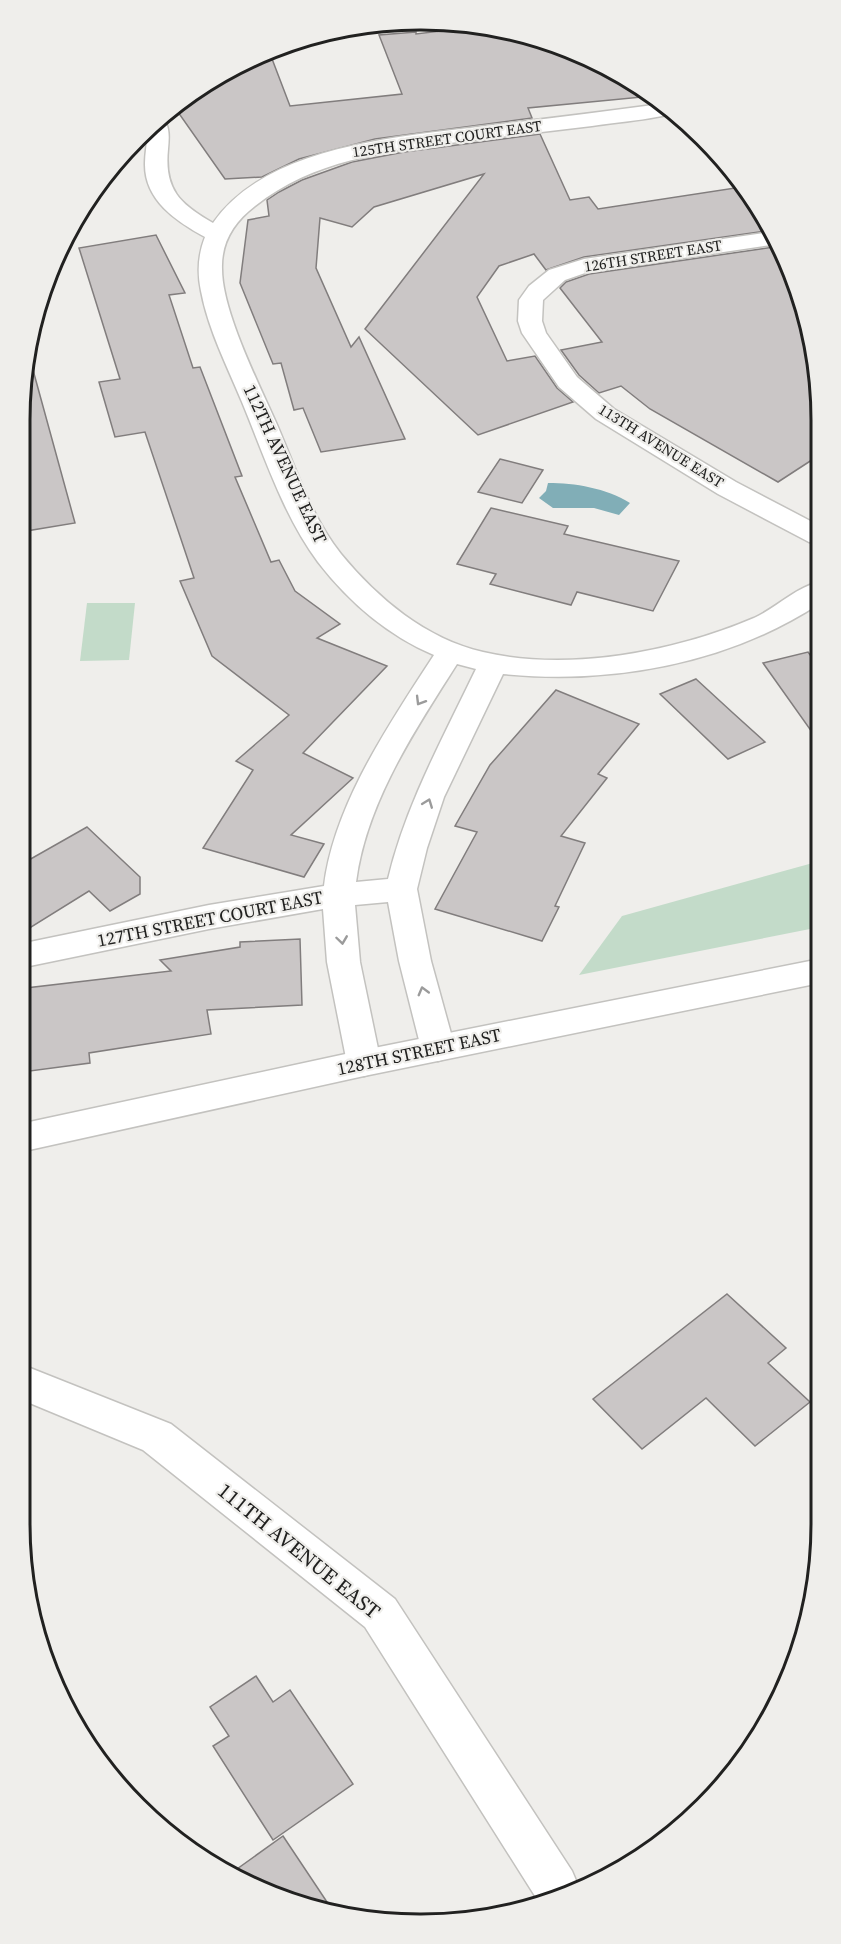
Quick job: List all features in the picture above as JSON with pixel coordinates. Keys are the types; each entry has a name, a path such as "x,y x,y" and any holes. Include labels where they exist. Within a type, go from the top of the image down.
{"street":[{"name":"125TH STREET COURT EAST","path":"216,234 248,199 278,180 308,165 348,153 373,147 657,110"},
{"path":"159,131 156,167 165,195 175,209 216,234"},
{"name":"112TH AVENUE EAST","path":"216,234 210,269 220,316 257,411 305,517 322,547 345,575 389,617 451,651 494,664 540,668 627,664 719,642 769,622 811,596"},
{"name":"126TH STREET EAST","path":"537,291 557,275 584,266 766,239"},
{"name":"113TH AVENUE EAST","path":"537,291 531,300 530,321 534,333 578,392 605,414 727,488 811,532"},
{"path":"364,1063 349,989 341,928 340,894 343,861 356,820 388,754 451,651"},
{"path":"438,1048 415,961 401,889 411,848 429,797 494,664"},
{"name":"127TH STREET COURT EAST","path":"30,954 340,894 401,889"},
{"name":"128TH STREET EAST","path":"30,1136 364,1063 811,973"},
{"name":"111TH AVENUE EAST","path":"30,1385 157,1437 380,1613 557,1889"}],"green space":[{"path":"87,603 135,603 129,660 80,661"},
{"path":"811,864 811,929 579,975 622,916"}],"water":[{"path":"548,483 590,487 630,503 619,515 594,508 553,508 539,498 546,491"}],"building":[{"path":"442,31 471,33 522,43 593,70 639,97 528,108 532,118 375,139 299,159 262,177 225,179 179,114 225,82 272,60 290,106 402,94 379,35 416,32 416,34"},
{"path":"540,134 570,200 589,197 598,209 734,188 762,231 584,257 546,270 534,254 499,266 477,297 507,361 535,356 557,388 573,402 478,435 365,329 484,174 374,207 352,227 320,218 316,268 351,347 359,337 405,439 321,452 303,408 294,410 281,363 273,364 240,283 248,220 269,216 267,200 302,180 352,162 404,152"},
{"path":"156,235 185,293 169,295 193,368 200,367 242,476 235,477 271,562 279,560 295,591 340,624 317,638 387,666 303,753 353,778 291,835 324,844 304,877 203,848 253,770 236,761 289,715 212,656 180,581 194,578 145,432 115,437 99,382 120,379 79,248"},
{"path":"771,247 798,319 808,370 811,461 778,482 650,409 621,386 599,393 579,375 561,350 602,342 560,288 566,282 589,274"},
{"path":"33,370 75,523 30,530 30,420"},
{"path":"500,459 543,470 522,503 478,492"},
{"path":"491,508 568,526 564,534 679,561 653,611 577,592 571,605 490,584 496,574 457,564"},
{"path":"808,652 811,656 811,731 763,663"},
{"path":"696,679 765,742 728,759 660,694"},
{"path":"556,690 639,724 598,774 607,778 561,836 585,843 555,906 559,907 542,941 435,909 477,832 455,826 490,765"},
{"path":"87,827 140,877 140,894 110,911 89,891 30,928 30,859"},
{"path":"300,939 302,1005 207,1010 211,1034 89,1053 90,1063 30,1071 30,988 171,971 160,960 240,947 240,942"},
{"path":"727,1294 786,1348 768,1363 810,1402 755,1446 706,1398 642,1449 593,1399"},
{"path":"256,1676 273,1702 290,1690 353,1784 273,1840 213,1746 229,1736 210,1707"},
{"path":"283,1836 327,1903 271,1884 238,1869"}]}
